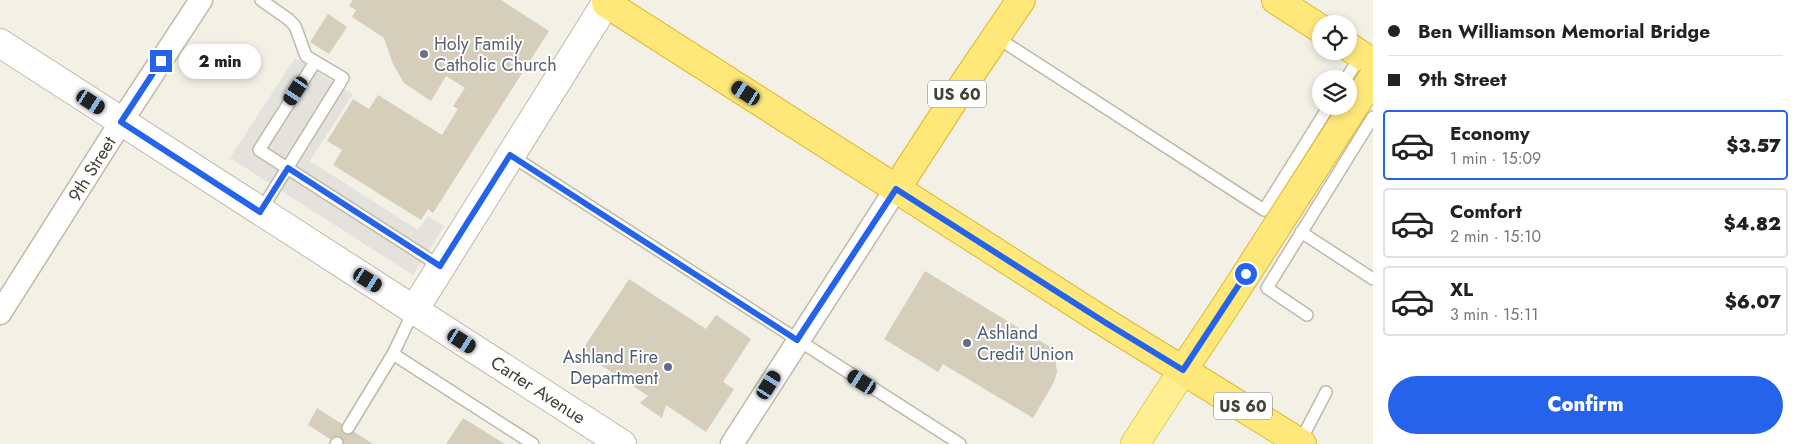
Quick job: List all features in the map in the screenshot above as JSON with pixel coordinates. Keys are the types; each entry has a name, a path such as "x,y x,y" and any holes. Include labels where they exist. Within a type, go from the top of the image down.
{"highway":[{"name":"US 60","path":"896,189 1021,0"},
{"path":"1276,0 1312,23"},
{"name":"US 60","path":"607,1 1106,323 1301,443"},
{"path":"1183,370 1225,307 1364,61"}],"main road":[{"path":"1135,444 1183,370"}],"street":[{"name":"9th Street","path":"0,313 121,122 202,0"},
{"path":"414,310 607,1"},
{"name":"Carter Avenue","path":"0,43 622,444"},
{"path":"732,444 797,340 896,189"}],"lane":[{"path":"260,212 343,78 306,56 295,26 261,0"},
{"path":"996,37 1264,210 1323,115"},
{"path":"1355,70 1364,61"},
{"path":"315,62 259,150 440,266"},
{"path":"1307,316 1267,288 1373,117"},
{"path":"510,155 960,444"},
{"path":"1301,232 1373,279"},
{"path":"348,428 393,354 414,310"},
{"path":"393,354 533,444"},
{"path":"1301,443 1326,392"}],"shaded area":[{"path":"295,58 353,94 310,161 418,230 428,216 444,226 413,275 230,158"}],"building":[{"path":"353,0 501,0 549,31 433,213 428,209 421,220 333,165 342,150 327,141 353,99 369,109 378,95 442,135 458,109 453,106 465,88 446,76 431,101 404,83 393,64 384,38 352,17 356,10 349,6"},
{"path":"328,14 347,27 329,54 310,42"},
{"name":"Ashland Credit Union","path":"925,271 1050,347 1055,358 1057,372 1054,382 1033,418 943,364 938,372 884,339"},
{"name":"Ashland Fire Department","path":"629,279 706,329 716,315 751,339 723,382 734,389 706,432 666,405 662,418 640,403 648,396 581,352"},
{"path":"317,408 373,444 338,444 308,425"},
{"path":"463,418 505,444 446,444"}],"place":[{"name":"Holy Family Catholic Church","path":"424,54"},
{"name":"Ashland Credit Union","path":"967,343"},
{"name":"Ashland Fire Department","path":"668,367"}],"route":[{"path":"161,61 121,122 260,212 288,168 440,266 510,155 797,340 896,189 1183,370 1246,274"}]}
